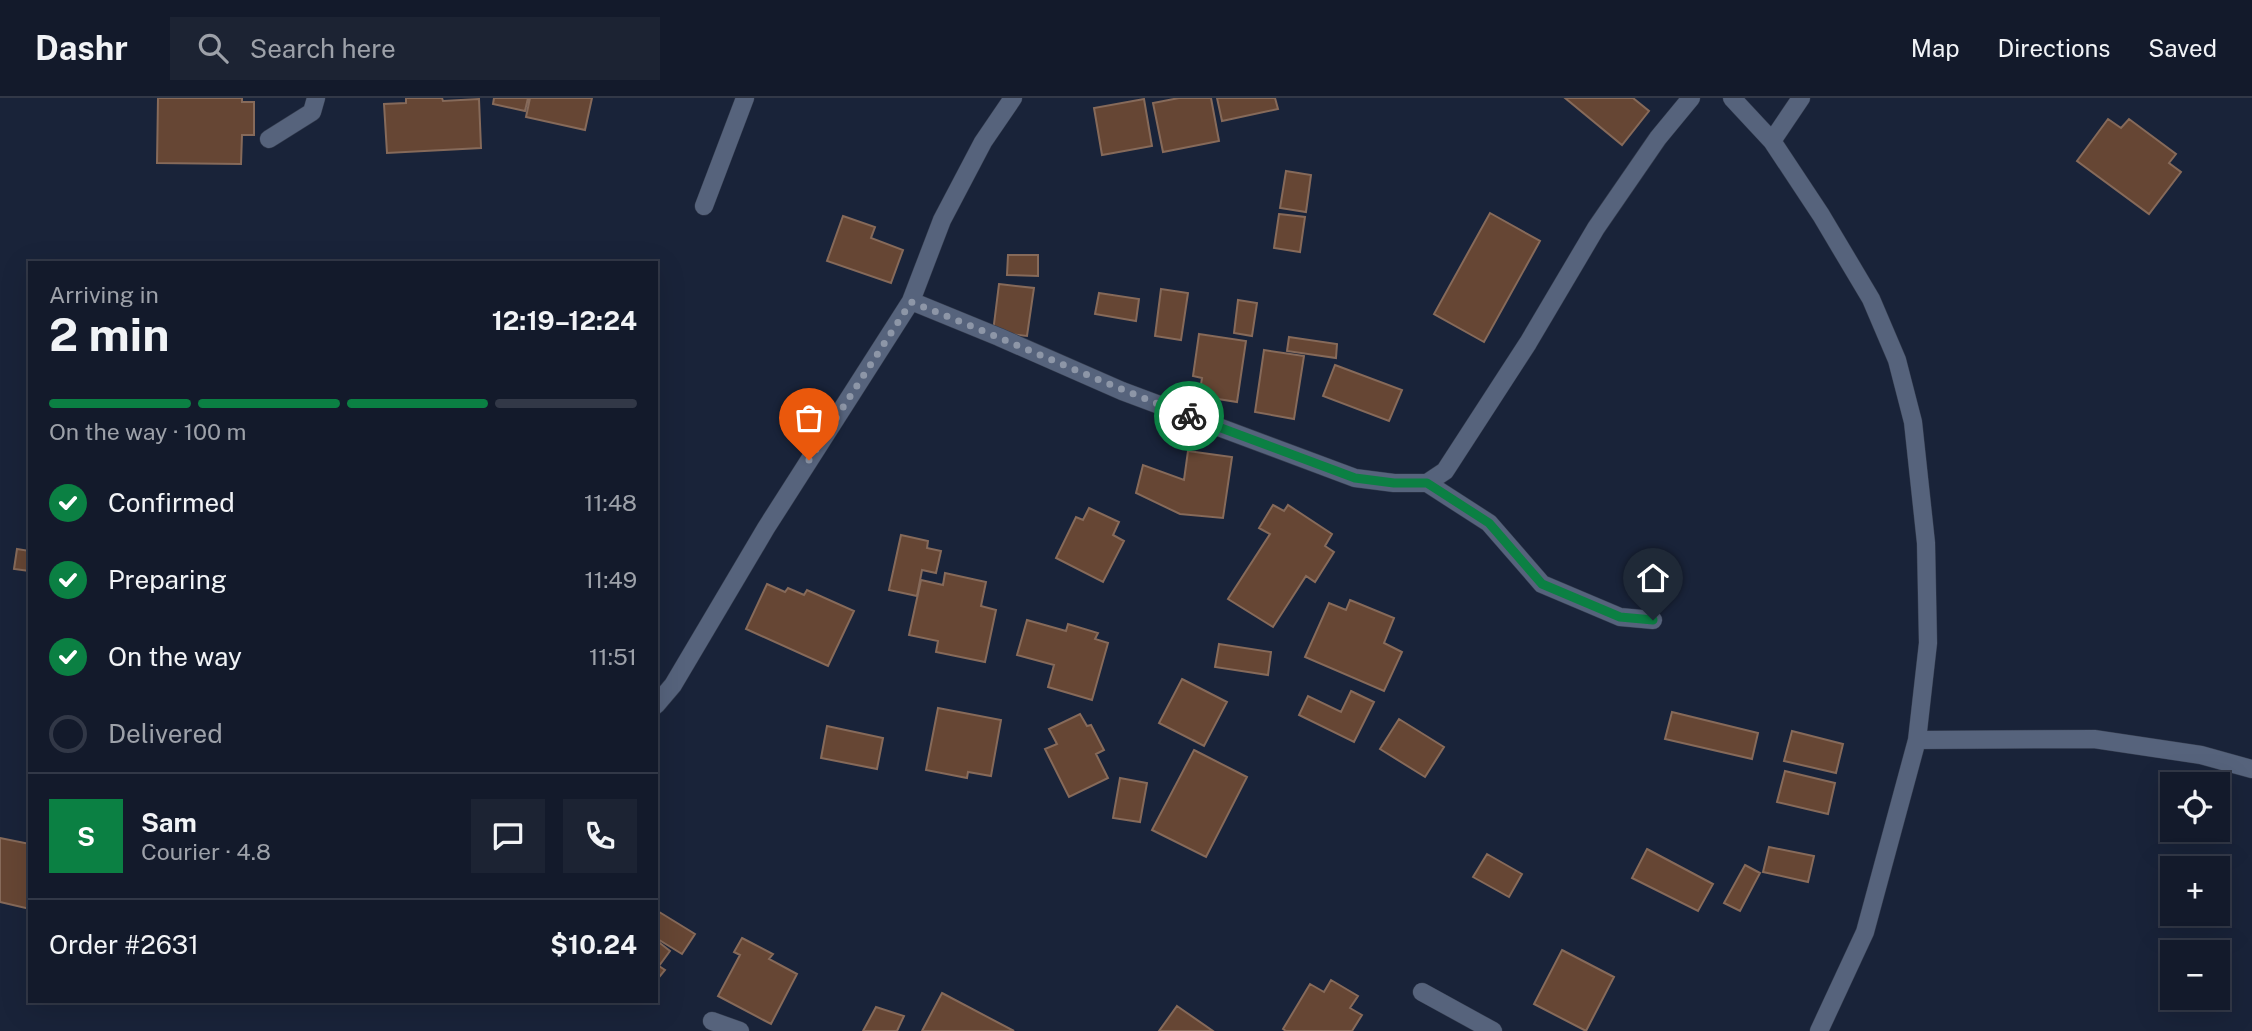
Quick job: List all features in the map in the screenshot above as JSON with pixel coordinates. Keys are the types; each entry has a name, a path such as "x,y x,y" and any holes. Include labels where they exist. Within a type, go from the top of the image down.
{"street":[{"path":"269,139 312,112 316,98"},
{"path":"704,206 745,98"},
{"path":"658,703 673,685 766,528 911,302 942,220 983,142 1013,98"},
{"path":"911,302 1122,391 1355,478 1394,483 1427,483 1446,471 1528,344 1596,228 1658,138 1691,98"},
{"path":"1732,98 1772,141 1821,215 1871,299 1897,360 1913,422 1926,543 1928,643 1917,740 1865,932 1819,1031"},
{"path":"1772,141 1801,98"},
{"path":"1427,483 1489,523 1542,584 1620,617 1653,620"},
{"path":"1917,740 2094,739 2201,755 2252,769"},
{"path":"1422,992 1493,1031"},
{"path":"712,1021 740,1031"}],"building":[{"path":"158,98 242,98 242,102 254,102 254,135 242,135 241,164 157,163"},
{"path":"406,98 442,98 443,101 479,99 481,148 387,153 384,104 406,103"},
{"path":"494,98 528,98 525,111 493,104"},
{"path":"530,98 592,98 585,130 526,117"},
{"path":"1179,98 1211,98 1219,141 1163,152 1153,103"},
{"path":"1217,98 1275,98 1278,109 1222,121"},
{"path":"1565,98 1633,98 1649,111 1622,145"},
{"path":"1144,99 1152,146 1102,155 1094,108"},
{"path":"2108,119 2121,128 2129,119 2176,154 2169,163 2181,172 2149,214 2077,161"},
{"path":"1286,171 1311,175 1306,212 1280,208"},
{"path":"1490,213 1540,241 1484,342 1434,314"},
{"path":"1279,214 1305,217 1300,252 1274,248"},
{"path":"843,216 875,227 871,238 903,250 891,283 827,261"},
{"path":"1008,255 1038,255 1038,276 1007,275"},
{"path":"999,284 1034,288 1027,336 993,332"},
{"path":"1161,289 1188,293 1181,340 1155,336"},
{"path":"1099,293 1139,299 1136,321 1095,314"},
{"path":"1238,300 1257,303 1252,336 1234,333"},
{"path":"1199,334 1246,341 1237,402 1199,396 1202,378 1193,376"},
{"path":"1289,337 1337,344 1336,358 1287,351"},
{"path":"1264,350 1304,356 1294,419 1255,412"},
{"path":"1335,365 1402,390 1389,421 1323,396"},
{"path":"1188,451 1232,457 1223,518 1180,514 1136,493 1143,465 1184,480"},
{"path":"1273,505 1284,511 1288,505 1332,534 1325,546 1334,552 1315,582 1306,576 1273,627 1228,599 1270,534 1259,528"},
{"path":"1089,508 1119,522 1113,535 1124,541 1103,582 1056,558 1076,517 1083,520"},
{"path":"901,535 928,541 927,548 941,551 936,573 922,570 917,596 889,590"},
{"path":"17,549 28,551 28,571 14,569"},
{"path":"945,573 986,582 981,606 996,610 985,662 936,652 938,641 909,635 921,580 943,585"},
{"path":"767,584 785,592 788,588 804,595 807,590 854,611 828,666 746,629"},
{"path":"1350,600 1394,618 1384,643 1402,652 1384,691 1305,657 1329,603 1346,610"},
{"path":"1027,620 1066,631 1068,624 1098,633 1095,639 1108,643 1092,700 1048,687 1054,665 1017,655"},
{"path":"1219,644 1271,652 1268,675 1215,667"},
{"path":"1182,679 1227,702 1204,746 1159,723"},
{"path":"1351,691 1374,702 1354,742 1299,715 1308,696 1341,712"},
{"path":"938,708 1001,720 991,776 968,772 967,778 926,770"},
{"path":"1672,712 1758,733 1752,759 1665,739"},
{"path":"1080,714 1087,726 1091,725 1104,750 1096,754 1108,778 1069,797 1045,749 1057,744 1049,729"},
{"path":"1399,719 1444,747 1425,777 1380,749"},
{"path":"827,726 883,738 877,769 821,758"},
{"path":"1792,731 1843,744 1836,773 1784,761"},
{"path":"1194,750 1247,777 1206,857 1152,830"},
{"path":"1785,771 1835,783 1828,814 1777,802"},
{"path":"1120,778 1147,783 1140,822 1113,818"},
{"path":"0,838 28,844 28,909 0,902"},
{"path":"1769,847 1814,856 1808,882 1763,872"},
{"path":"1647,849 1713,884 1698,911 1632,878"},
{"path":"1487,854 1522,874 1509,897 1473,877"},
{"path":"1745,865 1760,873 1740,911 1724,903"},
{"path":"658,911 695,934 682,954 658,939"},
{"path":"742,938 773,954 769,959 797,974 771,1024 718,996 740,955 734,952"},
{"path":"658,942 670,951 659,966 665,970 658,979"},
{"path":"1562,950 1614,977 1586,1031 1534,1004"},
{"path":"1331,980 1358,996 1350,1008 1362,1015 1352,1031 1283,1029 1310,984 1324,992"},
{"path":"942,993 1014,1031 922,1031"},
{"path":"1177,1006 1213,1031 1159,1031"},
{"path":"876,1007 904,1016 897,1031 863,1031"}],"way so far":[{"path":"809,460 911,302 1122,391 1189,416"}],"route":[{"path":"1189,416 1355,478 1394,483 1427,483 1489,523 1542,584 1620,617 1653,620"}]}
